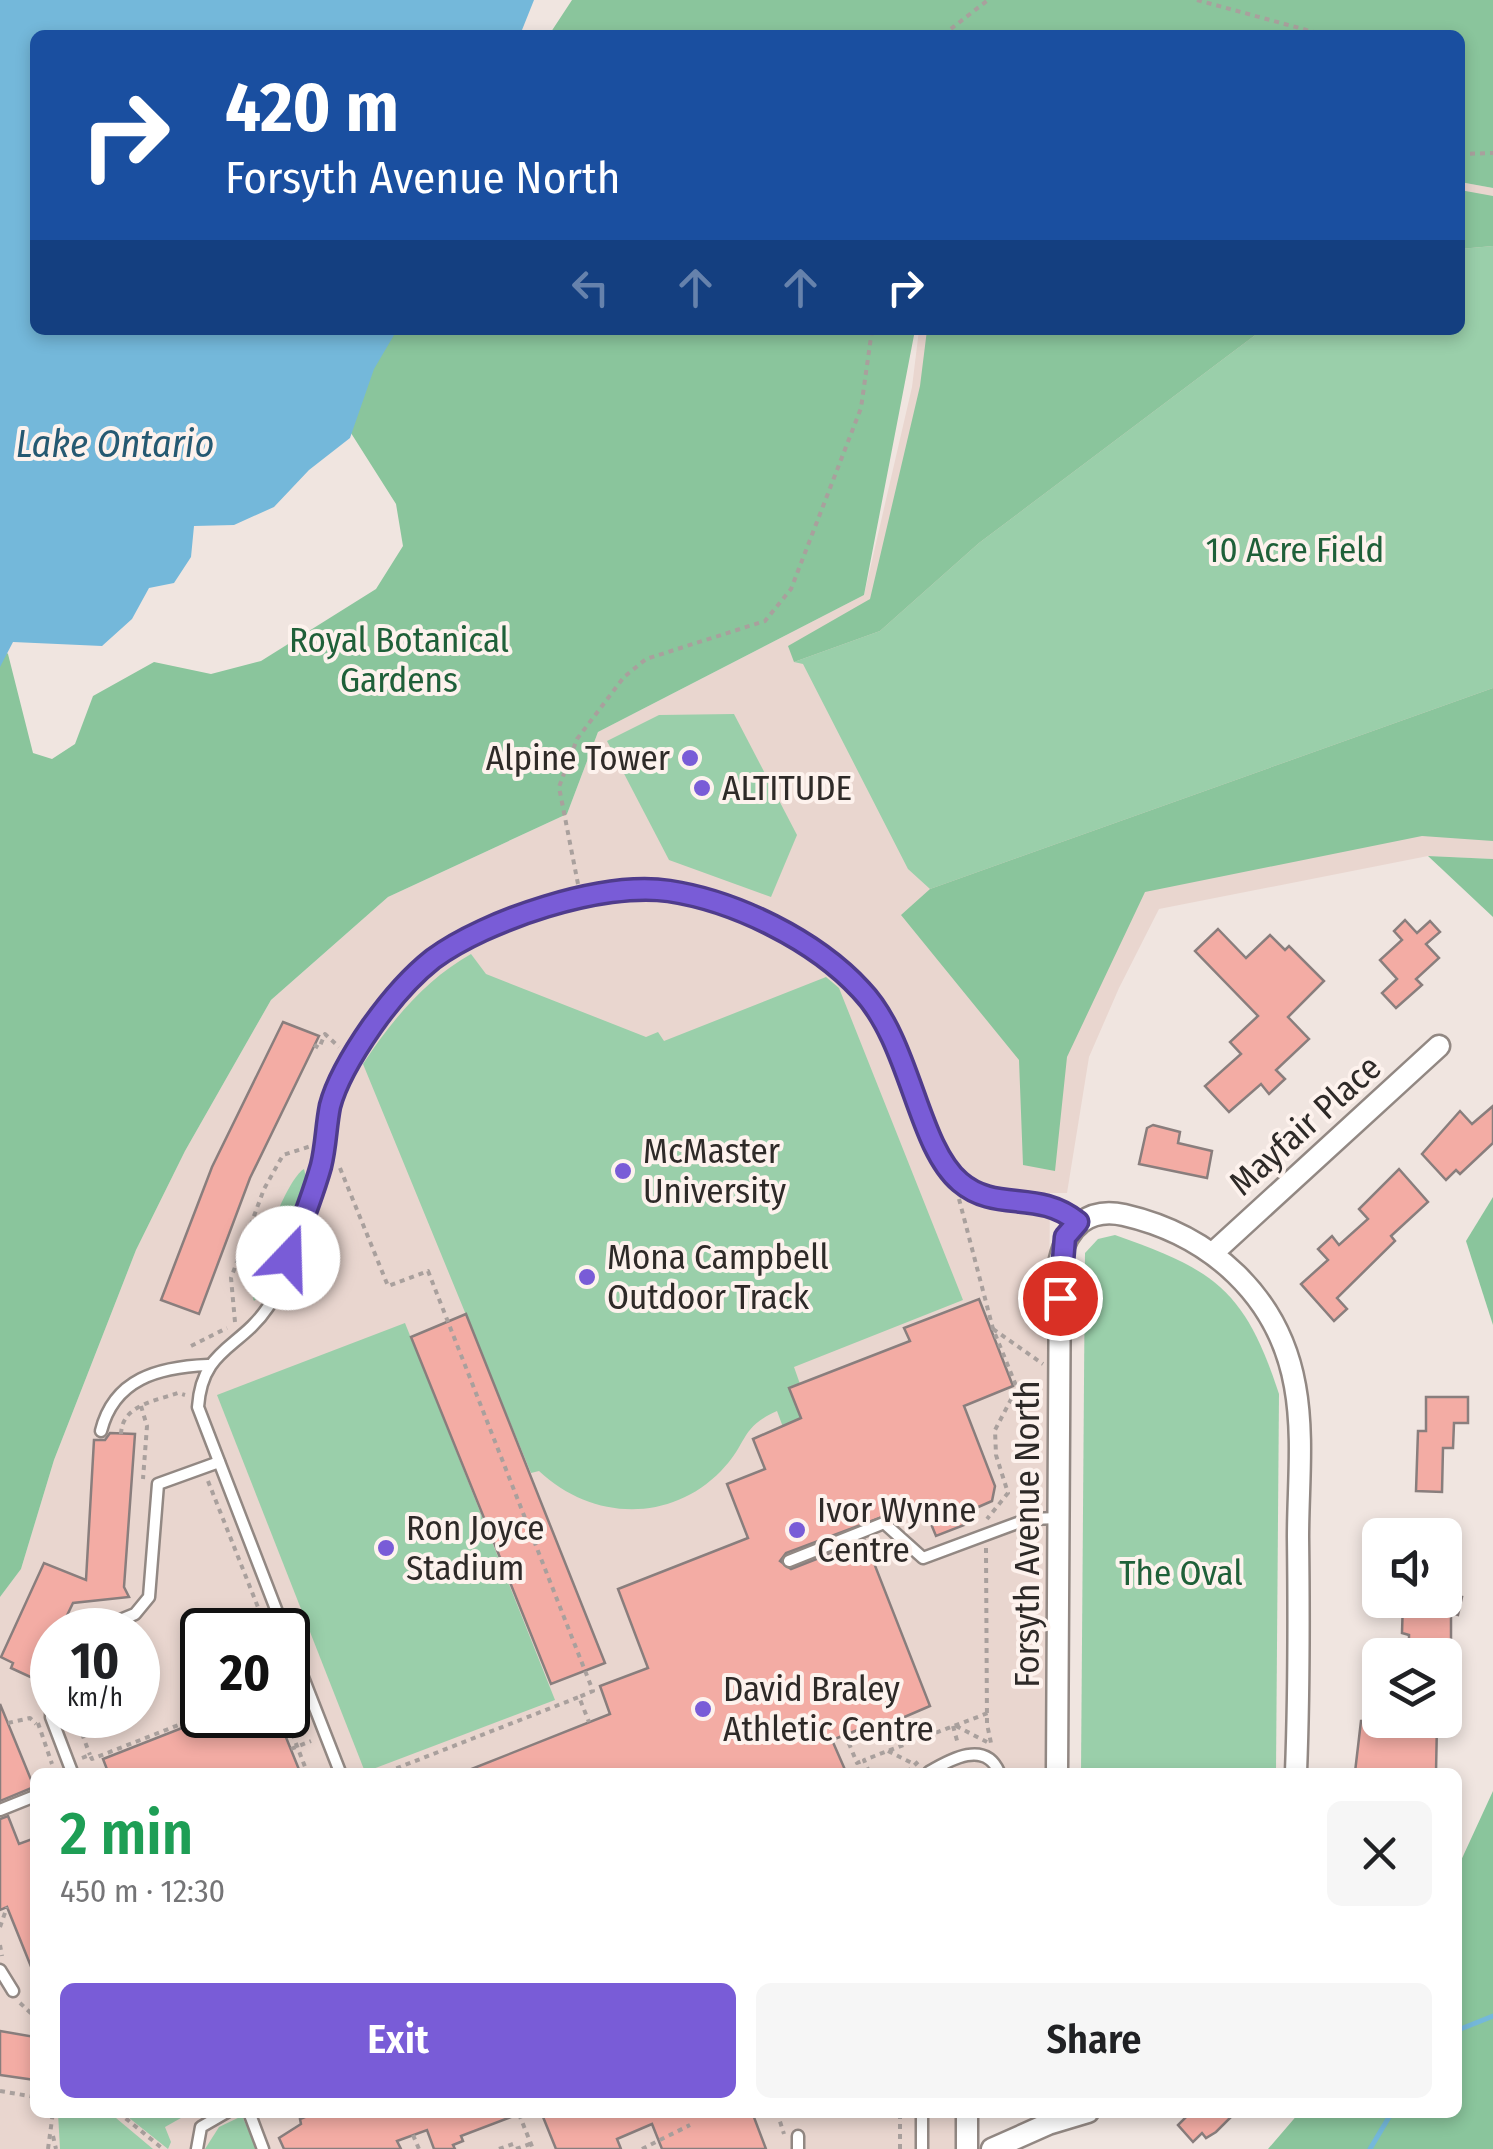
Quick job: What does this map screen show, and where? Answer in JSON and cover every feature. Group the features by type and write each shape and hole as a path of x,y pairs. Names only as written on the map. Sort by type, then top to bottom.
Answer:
{"street":[{"name":"Mayfair Place","path":"1214,1252 1440,1046"},
{"path":"1078,1222 1098,1214 1146,1220 1214,1252 1244,1279 1267,1311 1286,1350 1295,1386 1296,1768"},
{"name":"Forsyth Avenue North","path":"1051,1768 1060,1518 1060,1259 1065,1237 1078,1222"},
{"path":"966,2149 967,2118"},
{"path":"992,2149 1068,2118"}],"lane":[{"path":"275,1608 198,1407 208,1366 268,1308 312,1196 331,1103 352,1059 395,996 424,966 456,946 518,917 582,898 664,890 698,898 765,924 842,972 872,1002 892,1034 940,1157 956,1179 988,1196 1049,1203 1078,1222"},
{"path":"101,1431 108,1404 137,1380 174,1366 208,1366"},
{"path":"140,1608 148,1597 158,1484 219,1462"},
{"path":"789,1561 884,1523 924,1558 1028,1519 1060,1518"},
{"path":"310,1695 338,1768"},
{"path":"59,1738 70,1768"},
{"path":"938,1768 963,1756 988,1757 995,1768"},
{"path":"0,1810 30,1798"},
{"path":"0,1970 13,1992"},
{"path":"197,2149 201,2127 217,2118"},
{"path":"252,2118 263,2149"},
{"path":"922,2118 922,2149"},
{"path":"798,2136 798,2149"}],"path":[{"path":"949,30 988,0"},
{"path":"1198,0 1308,30"},
{"path":"1465,154 1493,153"},
{"path":"582,898 560,787 577,739 612,692 646,659 765,621 791,589 861,408 871,335"},
{"path":"314,1045 319,1048 325,1034 338,1042 339,1052"},
{"path":"191,1346 234,1323 230,1278 264,1189 283,1155 308,1148 314,1138"},
{"path":"340,1168 388,1286 428,1272 593,1691 397,1768"},
{"path":"956,1179 993,1329 1017,1388 996,1430 996,1455 1008,1493 996,1513 988,1517 988,1713 992,1744 988,1757"},
{"path":"993,1329 1060,1376"},
{"path":"121,1434 125,1416 142,1406 178,1393 185,1394 186,1407"},
{"path":"203,1467 258,1608"},
{"path":"579,1697 590,1722"},
{"path":"845,1734 857,1763 988,1713"},
{"path":"8,1723 30,1718"},
{"path":"84,1738 92,1759 180,1724"},
{"path":"955,1725 992,1744"},
{"path":"291,1738 305,1768"},
{"path":"294,1748 316,1740"},
{"path":"888,1751 914,1764"},
{"path":"82,1758 90,1755"},
{"path":"864,1760 867,1768"},
{"path":"0,1927 7,1907"},
{"path":"0,1945 0,1961"},
{"path":"13,1992 30,2011"},
{"path":"0,2091 30,2096"},
{"path":"52,2118 56,2149"},
{"path":"125,2118 162,2149"},
{"path":"499,2149 532,2146 522,2118"},
{"path":"778,2118 785,2146"},
{"path":"900,2118 900,2149"},
{"path":"642,2149 690,2124"},
{"path":"413,2135 419,2149"},
{"path":"48,2149 53,2136"}],"shaded area":[{"name":"McMaster University","path":"1465,183 1493,188 1493,859 1428,856 1159,909 1119,988 1089,1057 1067,1193 1050,1193 1045,1768 30,1768 30,2118 960,2118 959,2149 0,2149 0,1597 21,1569 54,1460 136,1250 185,1151 271,1000 388,897 567,814 598,732 864,595 912,387 918,335 1465,335"}],"green space":[{"path":"572,0 1493,0 1493,188 1465,183 1465,30 552,30"},
{"path":"1465,191 1493,196 1493,246 1465,249"},
{"name":"10 Acre Field","path":"1493,246 1493,688 930,889 908,869 803,664 794,662 880,631 979,543 1255,335 1465,335 1465,249"},
{"name":"Royal Botanical Gardens","path":"385,335 914,335 864,595 598,732 567,814 388,897 271,1000 185,1151 136,1250 54,1460 21,1569 0,1597 0,646 8,654 33,753 52,759 75,744 93,696 154,662 211,674 261,661 376,589 403,546 396,504 337,411"},
{"path":"926,335 1255,335 979,543 880,631 794,662 788,646 870,599 920,386"},
{"path":"1493,688 1493,841 1422,836 1145,892 1067,1057 1055,1171 1023,1165 1019,1060 901,915 930,889"},
{"name":"ALTITUDE","path":"734,714 797,835 771,897 669,860 607,741 659,715"},
{"path":"1428,856 1493,859 1493,917"},
{"path":"471,954 486,974 646,1037 658,1032 664,1041 826,977 839,988 963,1300 794,1367 800,1384 790,1388 806,1431 787,1438 777,1411 765,1417 750,1430 721,1471 678,1500 654,1507 606,1507 582,1499 539,1471 531,1473 363,1064 411,1002"},
{"path":"304,1169 306,1177 261,1294 254,1301 255,1275 269,1232 287,1191"},
{"path":"1493,1197 1493,1325 1466,1241"},
{"name":"The Oval","path":"1115,1235 1149,1248 1202,1273 1222,1289 1253,1330 1279,1394 1276,1768 1081,1768 1085,1253 1098,1239"},
{"name":"Ron Joyce Stadium","path":"405,1323 555,1700 376,1768 363,1768 310,1632 310,1608 301,1608 217,1395"},
{"path":"1493,1791 1493,2149 1268,2149 1295,2118 1462,2118 1462,1858"},
{"path":"58,2118 116,2118 153,2149 60,2149"},
{"path":"129,2118 181,2118 165,2127 171,2142 168,2149"},
{"path":"243,2118 257,2149 205,2149 219,2127"}],"water":[{"name":"Lake Ontario","path":"0,0 534,0 522,30 30,30 30,335 394,335 374,369 350,438 309,470 274,507 234,525 194,526 191,557 174,583 149,588 132,619 102,646 13,642 0,667"}],"building":[{"path":"1405,920 1417,933 1430,921 1440,932 1426,944 1439,958 1416,979 1422,985 1396,1008 1382,993 1397,979 1380,960 1402,940 1394,931"},
{"path":"1218,929 1246,958 1270,935 1285,950 1289,946 1324,981 1288,1017 1309,1039 1276,1070 1285,1079 1269,1094 1261,1084 1229,1112 1205,1086 1241,1054 1230,1042 1258,1016 1195,951"},
{"path":"283,1022 319,1036 250,1178 199,1314 161,1300 212,1167"},
{"path":"1493,1106 1493,1143 1460,1174 1456,1170 1446,1180 1422,1154 1460,1111 1472,1124"},
{"path":"1153,1125 1180,1132 1178,1143 1212,1151 1207,1178 1139,1164 1147,1128"},
{"path":"1399,1169 1428,1202 1391,1236 1395,1241 1337,1298 1347,1309 1334,1321 1301,1284 1328,1260 1318,1249 1332,1236 1339,1245 1368,1219 1359,1209"},
{"name":"Ivor Wynne Centre","path":"979,1299 1013,1386 964,1406 995,1486 992,1501 960,1515 964,1525 936,1536 922,1502 786,1553 780,1561 791,1569 865,1540 930,1706 865,1734 863,1728 832,1740 844,1768 474,1768 610,1714 600,1686 648,1668 618,1589 748,1538 727,1484 765,1469 753,1439 801,1418 789,1388 910,1341 904,1328"},
{"path":"466,1314 605,1663 551,1684 411,1337"},
{"path":"1426,1397 1468,1397 1468,1423 1454,1423 1453,1448 1443,1448 1442,1492 1416,1491 1418,1431 1426,1431"},
{"path":"110,1433 135,1434 124,1587 129,1597 73,1603 71,1608 30,1608 30,1677 11,1668 13,1663 1,1657 44,1563 86,1580 94,1440 105,1440"},
{"path":"1402,1618 1451,1618 1451,1638 1409,1638 1402,1633"},
{"path":"0,1704 30,1777 30,1789 0,1801"},
{"path":"1361,1721 1362,1738 1437,1738 1436,1768 1355,1768"},
{"path":"180,1729 180,1738 286,1738 298,1768 106,1768 103,1759"},
{"path":"8,1816 19,1844 30,1840 30,1964 7,1907 0,1910 0,1819"},
{"path":"0,2031 30,2036 30,2079 0,2075"},
{"path":"508,2118 461,2136 463,2141 453,2145 455,2149 434,2149 427,2130 397,2141 401,2149 284,2149 279,2138 301,2124 300,2119"},
{"path":"543,2118 754,2118 766,2149 662,2149 652,2124 617,2139 621,2149 556,2149"},
{"path":"1185,2118 1230,2118 1216,2132 1206,2138 1202,2133 1193,2142 1178,2125"}],"waterway":[{"path":"1462,2028 1493,2016"},
{"path":"1370,2149 1388,2118"}],"place":[{"name":"Alpine Tower","path":"690,758"},
{"name":"ALTITUDE","path":"702,788"},
{"name":"McMaster University","path":"623,1171"},
{"name":"Mona Campbell Outdoor Track","path":"587,1277"},
{"name":"Ivor Wynne Centre","path":"797,1530"},
{"name":"Ron Joyce Stadium","path":"386,1548"},
{"name":"David Braley Athletic Centre","path":"703,1709"}],"route":[{"path":"288,1258 321,1164 331,1103 372,1027 414,975 436,957 518,917 600,895 664,890 698,898 765,924 816,954 860,988 892,1034 940,1157 956,1179 975,1192 1001,1200 1049,1203 1078,1222 1065,1237 1060,1259 1060,1298"}]}
